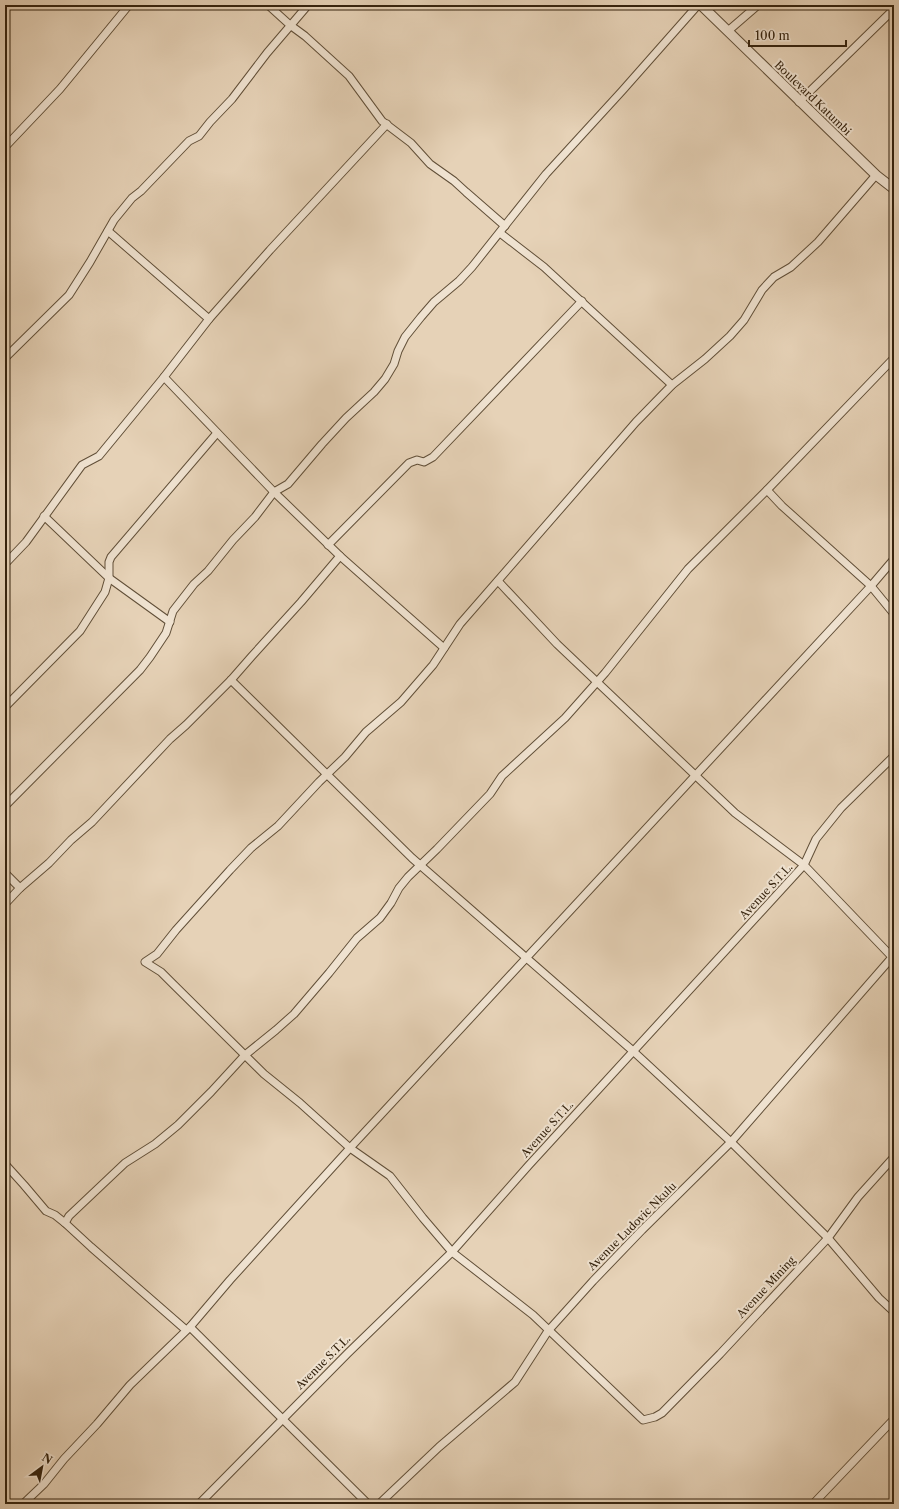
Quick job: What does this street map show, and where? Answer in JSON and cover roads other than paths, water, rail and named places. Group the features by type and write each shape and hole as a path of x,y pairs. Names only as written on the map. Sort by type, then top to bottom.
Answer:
{"street":[{"path":"5,147 60,89 129,5"},
{"path":"268,5 349,76 387,124 411,143 430,164 454,181 506,226"},
{"path":"5,358 69,295 114,220 132,198 141,192 189,141 200,136 210,122 232,99 252,71 308,5"},
{"path":"5,806 140,670 166,633 173,611 182,599 233,540 255,518 274,492 288,484 326,439 374,392 385,379 394,364 398,351 405,337 417,322 434,302 463,276 506,226 546,174 699,5"},
{"name":"Boulevard Katumbi","path":"699,5 728,31 799,102 876,175 893,185"},
{"path":"728,31 758,5"},
{"path":"799,102 894,9"},
{"path":"5,564 26,542 82,465 99,456 164,377 209,319 270,250 387,124"},
{"path":"548,1331 532,1316 452,1252 390,1176 350,1148 300,1103 264,1074 166,977 145,962 160,949 251,848 278,826 366,732 400,702 433,665 460,624 636,422 672,385 705,359 730,336 744,320 762,290 774,277 791,267 818,242 876,175"},
{"path":"108,230 209,319"},
{"path":"500,233 544,267 672,385"},
{"path":"328,545 409,463 417,460 424,462 433,457 582,301"},
{"path":"65,1223 69,1216 125,1163 155,1144 178,1125 245,1055 294,1014 357,938 380,918 392,903 399,888 408,876 421,865 490,794 502,776 565,718 597,682 640,631 688,569 767,490 894,358"},
{"path":"164,377 274,492 328,545 444,648"},
{"path":"5,707 80,631 105,592 109,578 109,562 111,557 217,433"},
{"path":"767,490 782,506 871,586 894,614"},
{"path":"44,516 109,578 170,622"},
{"path":"5,904 20,888 92,822 139,771 231,680 340,556"},
{"path":"23,1504 44,1484 64,1459 97,1424 130,1385 188,1329 230,1280 350,1148 871,586 894,559"},
{"path":"498,581 557,644 695,776 735,813 804,865 893,957"},
{"path":"231,680 421,865 633,1051 731,1142 828,1238 879,1298 894,1312"},
{"name":"Avenue S.T.L.","path":"199,1504 348,1352 452,1252 529,1165 804,865 816,839 841,808 894,756"},
{"path":"5,873 20,888"},
{"name":"Avenue Ludovic Nkulu","path":"378,1504 439,1447 515,1382 548,1331 637,1236 731,1142 893,957"},
{"name":"Avenue Mining","path":"548,1331 643,1420 655,1418 662,1413 720,1354 828,1238 858,1197 894,1157"},
{"path":"5,1164 46,1211 65,1223 91,1247 188,1329 282,1419 298,1432 368,1504"},
{"path":"813,1504 894,1419"}]}
